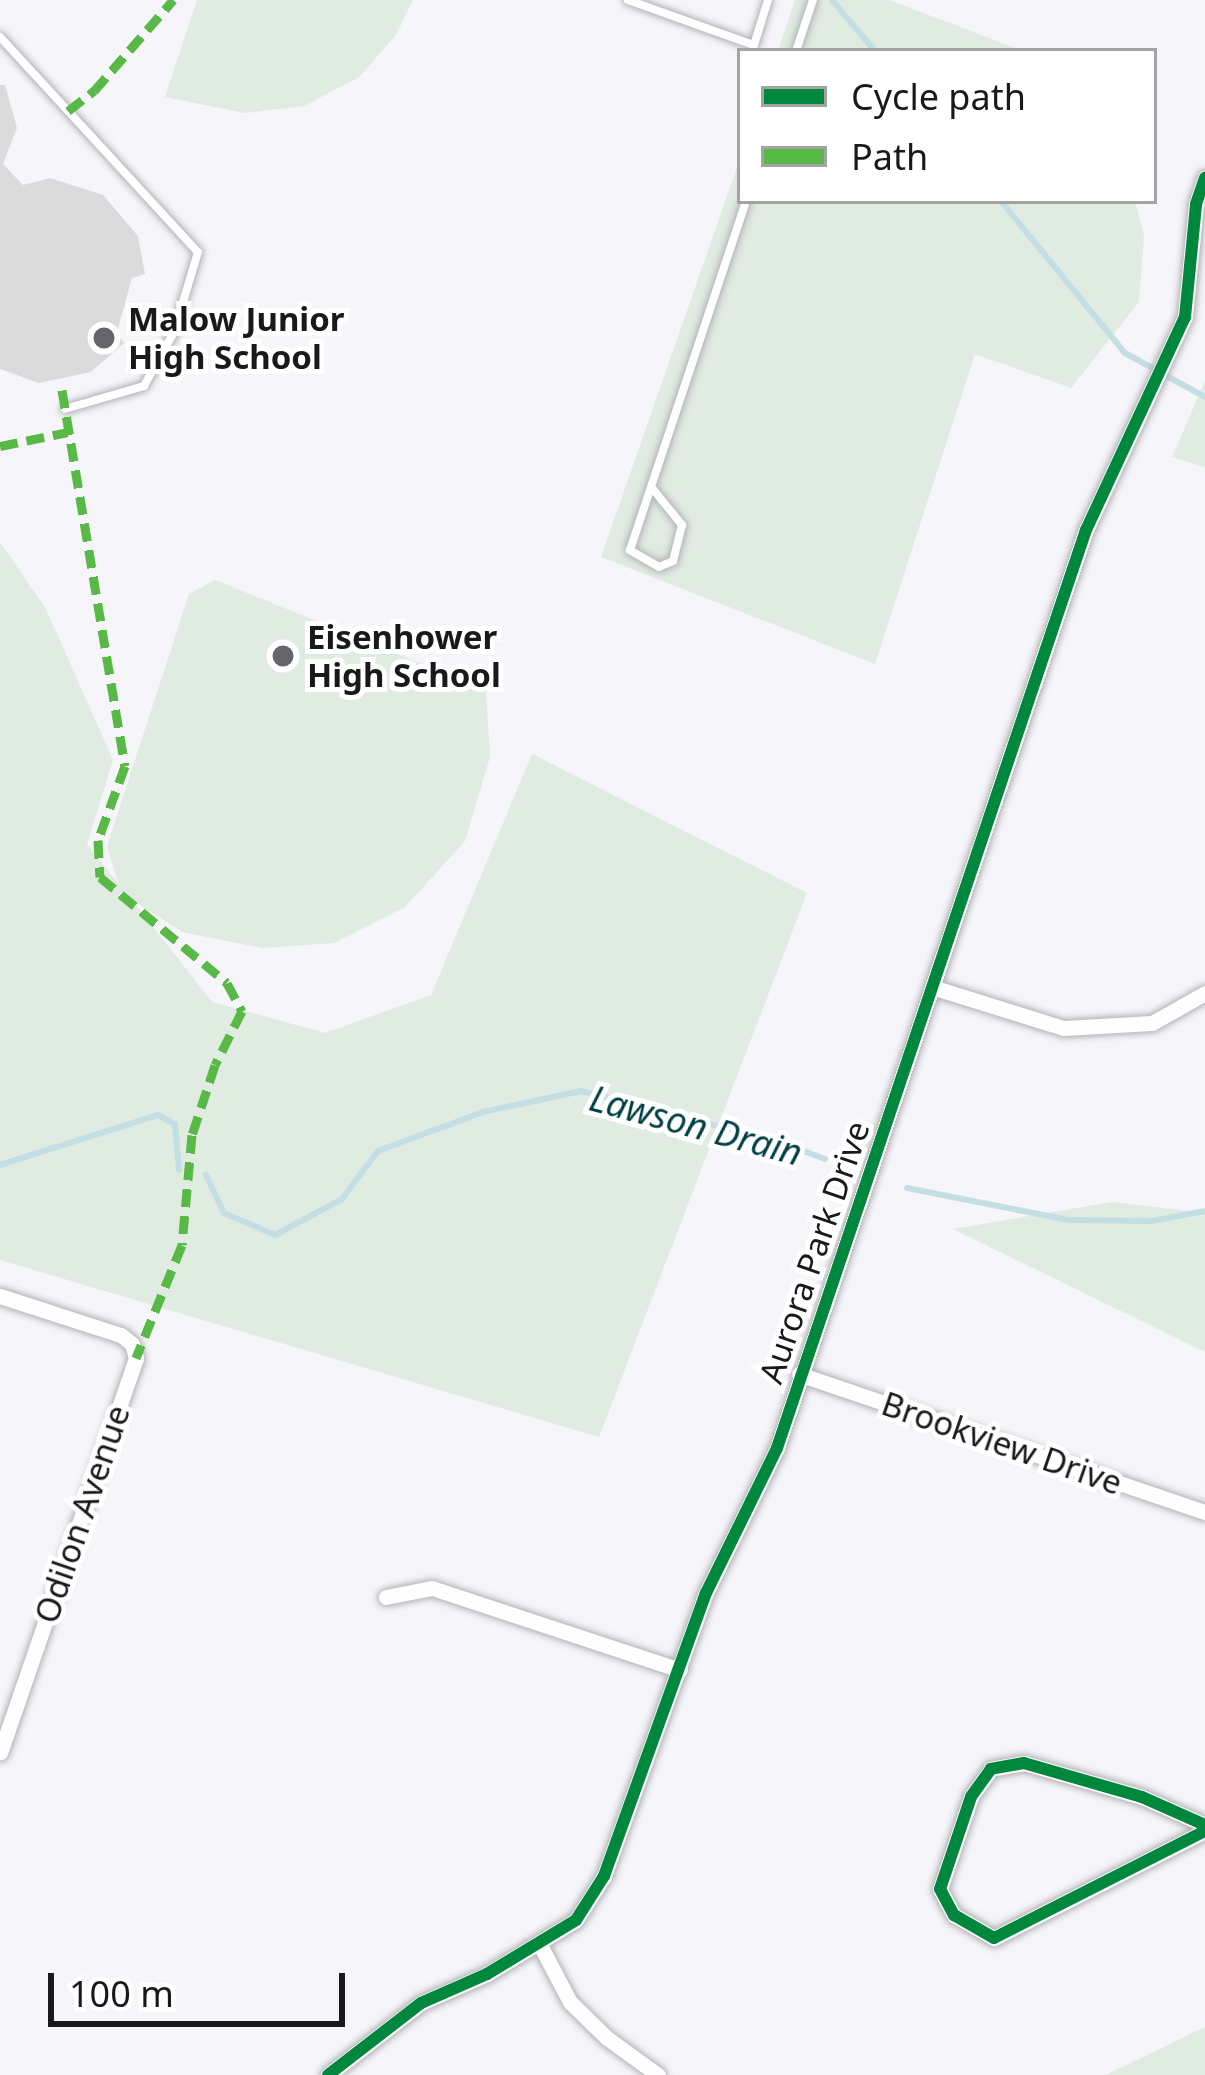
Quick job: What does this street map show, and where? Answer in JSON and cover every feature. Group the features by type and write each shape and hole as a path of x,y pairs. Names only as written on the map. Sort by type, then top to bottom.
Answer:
{"street":[{"name":"Aurora Park Drive","path":"328,2075 421,2003 487,1974 576,1920 604,1876 706,1593 765,1481 1086,530 1185,317 1196,204 1205,178"},
{"path":"932,987 1064,1028 1152,1023 1205,993"},
{"name":"Odilon Avenue","path":"0,1296 122,1335 132,1344 136,1358 0,1752"},
{"name":"Brookview Drive","path":"800,1374 1205,1512"},
{"path":"386,1597 432,1588 680,1670"},
{"path":"1024,1763 1142,1796 1205,1828 994,1938 954,1916 940,1889 971,1796 991,1769 1024,1763"},
{"path":"539,1942 570,2002 607,2038 658,2075"}],"lane":[{"path":"628,0 754,44 768,0"},
{"path":"797,48 813,0"},
{"path":"0,37 198,252 175,332 144,386 64,409"},
{"path":"652,488 682,525 673,561 658,567 630,550 745,204"}],"shaded area":[{"path":"197,0 413,0 396,35 359,77 304,106 245,113 165,97"},
{"path":"795,0 889,0 1015,48 779,48"},
{"path":"737,168 737,204 1136,204 1144,235 1139,302 1071,388 975,354 875,664 601,557"},
{"path":"1205,381 1205,467 1172,457"},
{"path":"0,542 46,609 113,760 87,844 118,883 107,846 189,594 215,580 486,690 490,757 465,841 405,907 334,943 262,948 182,932 132,900 212,1002 325,1033 431,995 532,754 807,893 599,1437 0,1260"},
{"path":"1112,1202 1205,1213 1205,1352 953,1229"},
{"path":"1205,2027 1205,2075 1106,2075"}],"building":[{"name":"Malow Junior High School","path":"0,85 5,85 17,128 3,164 23,185 50,178 103,195 138,236 145,274 132,278 117,332 124,343 91,372 39,383 0,369"}],"waterway":[{"path":"832,0 872,48"},
{"path":"1003,204 1125,353 1205,397"},
{"name":"Lawson Drain","path":"206,1175 224,1213 275,1235 342,1199 378,1151 483,1112 581,1091 780,1142 825,1159"},
{"name":"Lawson Drain","path":"0,1165 158,1115 175,1124 179,1170"},
{"name":"Lawson Drain","path":"907,1188 1069,1220 1152,1221 1205,1211"}],"marked path":[{"path":"68,111 94,91 173,0"},
{"path":"62,390 125,766 98,840 100,877 227,983 242,1011 215,1065 192,1135 182,1245 136,1358"},
{"path":"0,446 68,432"}],"cycle path":[{"path":"328,2075 421,2003 487,1974 576,1920 604,1876 706,1593 777,1448 1086,530 1185,317 1196,204 1205,178"},
{"path":"1205,1825 1142,1797 1024,1763 991,1769 971,1797 940,1889 954,1915 994,1938 1205,1831"}],"place":[{"name":"Malow Junior High School","path":"104,338"},
{"name":"Eisenhower High School","path":"283,656"}]}
